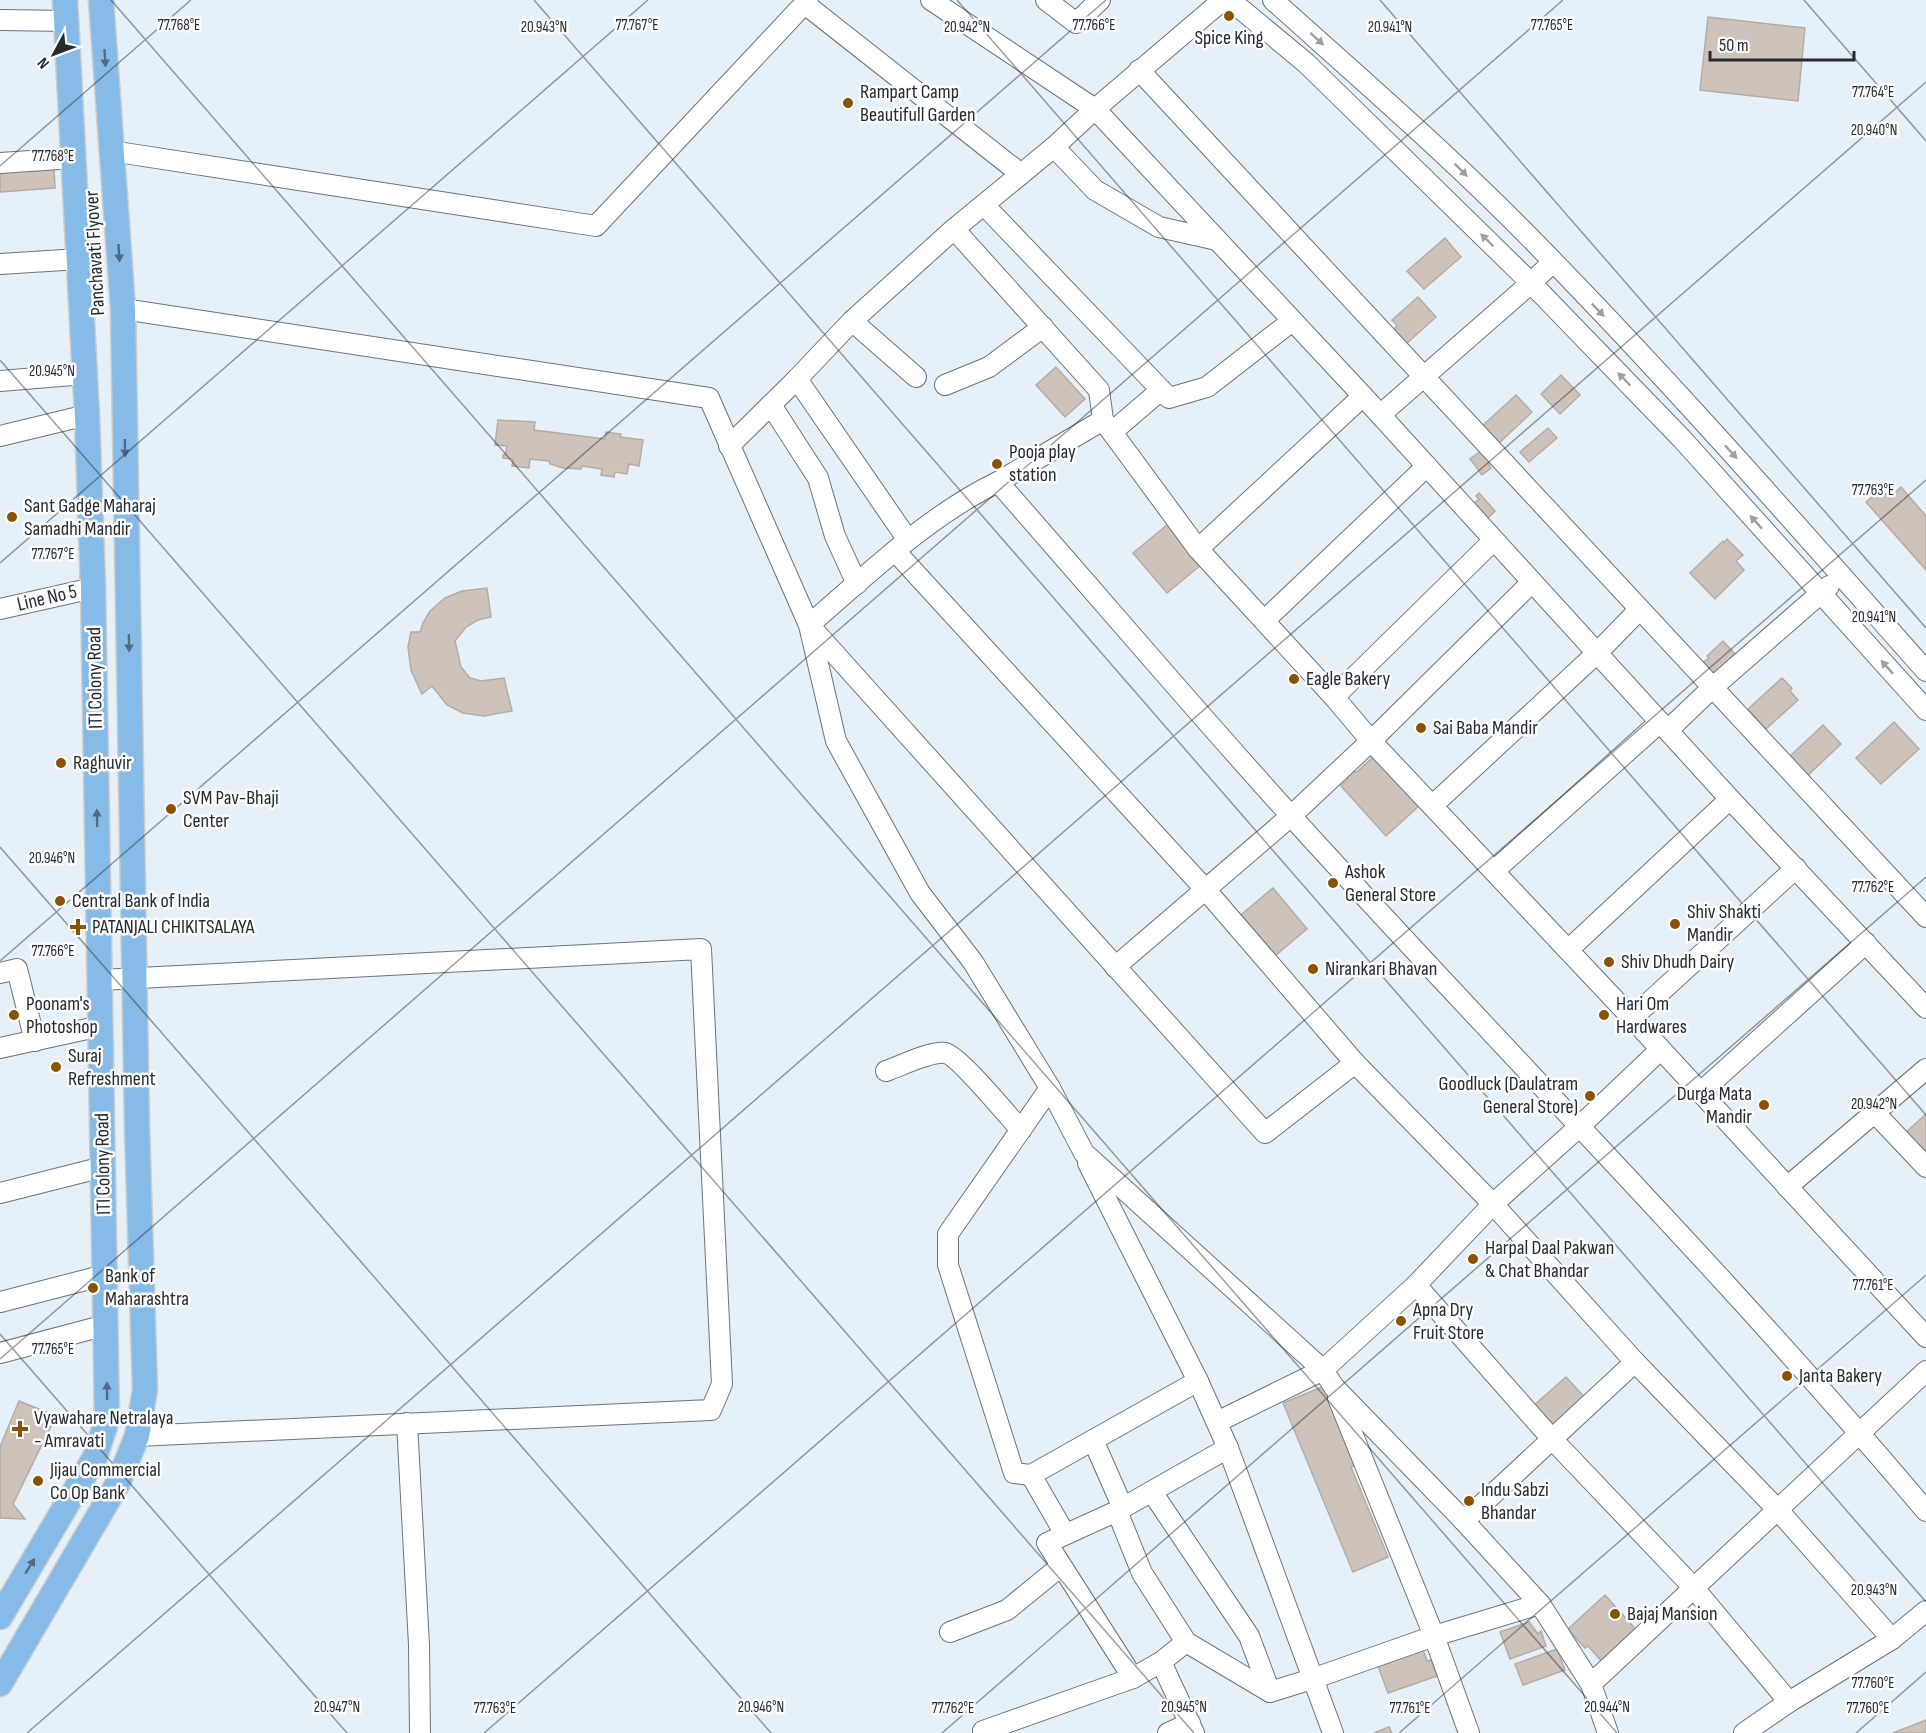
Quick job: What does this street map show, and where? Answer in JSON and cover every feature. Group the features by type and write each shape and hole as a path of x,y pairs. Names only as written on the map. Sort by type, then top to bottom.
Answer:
{"main road":[{"name":"Panchavati Flyover","path":"81,0 100,343 100,375 86,394"},
{"path":"0,1684 118,1484 137,1436 145,1390 134,979 123,309 101,0"},
{"name":"ITI Colony Road","path":"0,1617 94,1457 107,1420 93,588 86,394 66,10"}],"street":[{"path":"931,0 1095,109 1363,396 1730,799 1926,1008"},
{"path":"1046,0 1076,23 1100,0"},
{"path":"729,446 852,321 954,229 1054,147 1139,70 1223,0"},
{"path":"1230,0 1306,63 1531,283 1682,439 1926,710"},
{"path":"1273,0 1452,161 1553,262 1704,420 1926,671"},
{"path":"111,151 596,226 806,2 1021,174"},
{"path":"0,20 66,10"},
{"path":"1139,70 1926,917"},
{"path":"1054,147 1095,190 1159,226 1217,240"},
{"path":"0,163 74,158"},
{"path":"984,205 1169,398 1207,387 1292,321"},
{"path":"954,229 1099,390 1108,426 1198,549 1265,620 1371,741 1632,1018 1926,1337"},
{"path":"0,264 79,259"},
{"path":"1380,415 1553,262"},
{"path":"123,309 710,398 808,625 836,741 920,893 973,962 1050,1088 1198,1381 1228,1448 1333,1733"},
{"path":"852,321 916,377"},
{"path":"945,385 989,367 1043,327"},
{"path":"797,379 901,546 1205,889 1355,1063 1493,1204 1635,1362 1777,1509 1892,1640"},
{"path":"0,381 86,394"},
{"path":"808,625 901,546 979,491 1108,426 1161,390"},
{"path":"0,436 86,394"},
{"path":"1198,549 1363,396"},
{"path":"771,405 818,478 835,536 857,584"},
{"path":"1265,620 1427,466"},
{"path":"998,482 1291,816 1580,1126 1859,1432 1926,1511"},
{"path":"1334,697 1494,541"},
{"path":"1494,871 1712,688 1841,575"},
{"path":"1115,967 1291,816 1371,741 1532,582"},
{"name":"Line No 5","path":"0,609 93,588"},
{"path":"1433,805 1597,653 1639,610"},
{"path":"808,625 1265,1133 1355,1063"},
{"path":"1568,950 1730,799"},
{"path":"1632,1018 1796,868"},
{"path":"1700,1093 1866,943"},
{"path":"100,980 701,949 722,1384 711,1410 137,1436"},
{"path":"0,973 17,969 35,1041"},
{"path":"0,1048 101,1026"},
{"path":"1217,1422 1323,1370 1416,1285 1493,1204 1660,1050"},
{"path":"886,1071 935,1053 946,1053 959,1063 1021,1130"},
{"path":"1787,1187 1925,1072"},
{"path":"1050,1088 948,1234 948,1265 1014,1473 1031,1475 1198,1381"},
{"path":"1875,1113 1926,1167"},
{"path":"1084,1154 1323,1370 1334,1388 1434,1636 1469,1733"},
{"path":"0,1192 103,1167"},
{"path":"0,1302 105,1275"},
{"path":"1416,1285 1552,1439 1693,1587 1789,1702"},
{"path":"0,1353 106,1325"},
{"path":"1464,1521 1635,1362"},
{"path":"1591,1684 1926,1371"},
{"path":"1334,1388 1464,1521 1540,1604 1591,1684 1608,1733"},
{"path":"407,1424 420,1733"},
{"path":"1093,1440 1142,1573 1186,1642 1270,1692 1434,1636 1540,1604"},
{"path":"1133,1678 1047,1543 1120,1509 1228,1448"},
{"path":"1031,1475 1065,1534"},
{"path":"1152,1492 1249,1636 1270,1692"},
{"path":"950,1632 1007,1610 1061,1566"},
{"path":"1744,1733 1789,1702 1892,1640 1926,1611"},
{"path":"983,1731 1133,1678 1161,1662 1186,1642"},
{"path":"1161,1662 1192,1728 1168,1733"}],"building":[{"path":"1708,17 1805,28 1798,101 1700,90"},
{"path":"54,166 55,188 0,192 0,169"},
{"path":"1445,238 1461,257 1424,289 1407,271"},
{"path":"1418,297 1436,317 1405,345 1393,331 1397,325 1392,320"},
{"path":"1056,367 1085,399 1065,417 1036,385"},
{"path":"1561,375 1580,395 1560,414 1541,394"},
{"path":"1516,395 1532,412 1497,445 1481,427"},
{"path":"498,420 535,422 534,430 605,439 606,432 621,434 620,437 643,440 639,466 629,464 627,474 615,472 614,477 601,475 602,469 582,466 581,469 563,468 550,464 549,461 530,459 529,468 512,466 513,459 503,458 507,446 495,445"},
{"path":"1548,428 1557,438 1529,462 1520,452"},
{"path":"1481,451 1491,468 1482,475 1470,459"},
{"path":"1901,487 1926,516 1926,570 1866,502 1881,489 1889,498"},
{"path":"1479,493 1495,511 1483,523 1469,508 1479,499 1476,496"},
{"path":"1167,525 1201,565 1167,593 1133,553"},
{"path":"1727,539 1743,555 1736,561 1744,570 1715,599 1690,573"},
{"path":"487,588 491,617 478,620 466,627 455,641 461,667 470,678 481,681 504,678 512,711 484,716 463,713 447,705 432,686 422,694 411,670 408,647 411,632 420,632 430,611 445,598 462,591"},
{"path":"1723,641 1736,655 1714,676 1702,663"},
{"path":"1782,678 1792,688 1790,691 1798,700 1766,729 1748,709"},
{"path":"1894,722 1919,749 1881,784 1856,758"},
{"path":"1823,725 1841,744 1806,777 1788,758"},
{"path":"1374,756 1419,806 1386,836 1341,786 1348,779 1348,774 1353,771 1357,772"},
{"path":"1273,888 1307,929 1270,960 1236,919"},
{"path":"1926,1114 1926,1149 1920,1154 1903,1135"},
{"path":"1566,1377 1587,1400 1553,1430 1532,1407"},
{"path":"1327,1385 1360,1464 1351,1467 1388,1557 1353,1572 1283,1403"},
{"path":"19,1401 56,1416 13,1504 25,1519 0,1518 0,1447"},
{"path":"1605,1595 1639,1633 1604,1664 1568,1629"},
{"path":"1529,1622 1538,1634 1541,1631 1546,1646 1510,1659 1500,1632"},
{"path":"1422,1647 1427,1661 1431,1660 1437,1676 1388,1693 1378,1666"},
{"path":"1557,1649 1565,1670 1523,1685 1515,1664"},
{"path":"1926,1720 1926,1733 1893,1733"},
{"path":"1389,1727 1392,1733 1374,1733"}],"place":[{"name":"Spice King","path":"1229,16"},
{"name":"Rampart Camp Beautifull Garden","path":"848,103"},
{"name":"Pooja play station","path":"997,464"},
{"name":"Sant Gadge Maharaj Samadhi Mandir","path":"12,517"},
{"name":"Eagle Bakery","path":"1294,679"},
{"name":"Sai Baba Mandir","path":"1421,728"},
{"name":"Raghuvir","path":"61,763"},
{"name":"SVM Pav-Bhaji Center","path":"171,809"},
{"name":"Ashok General Store","path":"1333,883"},
{"name":"Central Bank of India","path":"60,901"},
{"name":"Shiv Shakti Mandir","path":"1675,924"},
{"name":"PATANJALI CHIKITSALAYA","path":"78,927"},
{"name":"Shiv Dhudh Dairy","path":"1609,962"},
{"name":"Nirankari Bhavan","path":"1313,969"},
{"name":"Poonam's Photoshop","path":"14,1015"},
{"name":"Hari Om Hardwares","path":"1604,1015"},
{"name":"Suraj Refreshment","path":"56,1067"},
{"name":"Goodluck (Daulatram General Store)","path":"1590,1096"},
{"name":"Durga Mata Mandir","path":"1764,1105"},
{"name":"Harpal Daal Pakwan & Chat Bhandar","path":"1473,1259"},
{"name":"Bank of Maharashtra","path":"93,1288"},
{"name":"Apna Dry Fruit Store","path":"1401,1321"},
{"name":"Janta Bakery","path":"1787,1376"},
{"name":"Vyawahare Netralaya - Amravati","path":"20,1429"},
{"name":"Jijau Commercial Co Op Bank","path":"38,1481"},
{"name":"Indu Sabzi Bhandar","path":"1469,1501"},
{"name":"Bajaj Mansion","path":"1615,1614"}]}
